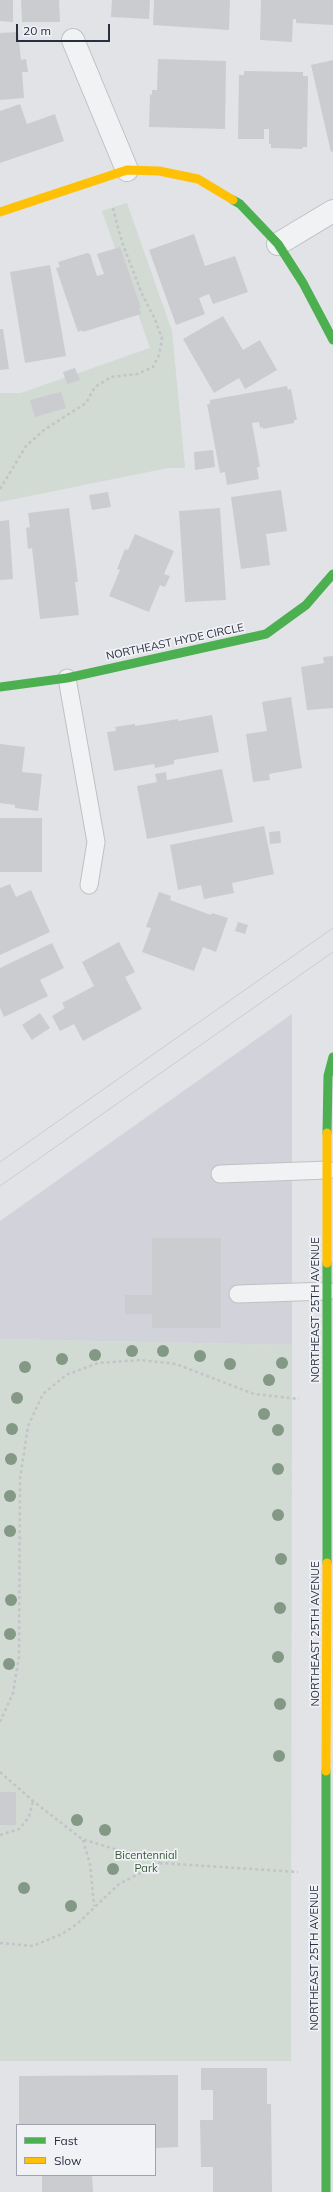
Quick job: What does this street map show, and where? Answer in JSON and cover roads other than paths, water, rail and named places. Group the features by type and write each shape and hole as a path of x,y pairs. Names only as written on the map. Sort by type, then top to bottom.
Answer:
{"street":[{"path":"73,40 127,170"},
{"path":"0,212 127,170 159,171 198,179 240,204 278,244 303,283 333,340"},
{"path":"278,244 333,210"},
{"name":"NORTHEAST HYDE CIRCLE","path":"0,687 67,678 266,634 306,605 333,574"},
{"name":"NORTHEAST 25TH AVENUE","path":"326,2192 330,1875 330,1299 328,1076 333,1056"}],"lane":[{"path":"67,678 96,842 89,885"},
{"path":"220,1174 328,1170"},
{"path":"238,1294 330,1299"}],"tram line":[{"path":"0,1162 333,928"},
{"path":"0,1186 333,952"}],"park label":[{"name":"Bicentennial Park","path":"146,1862"}]}
